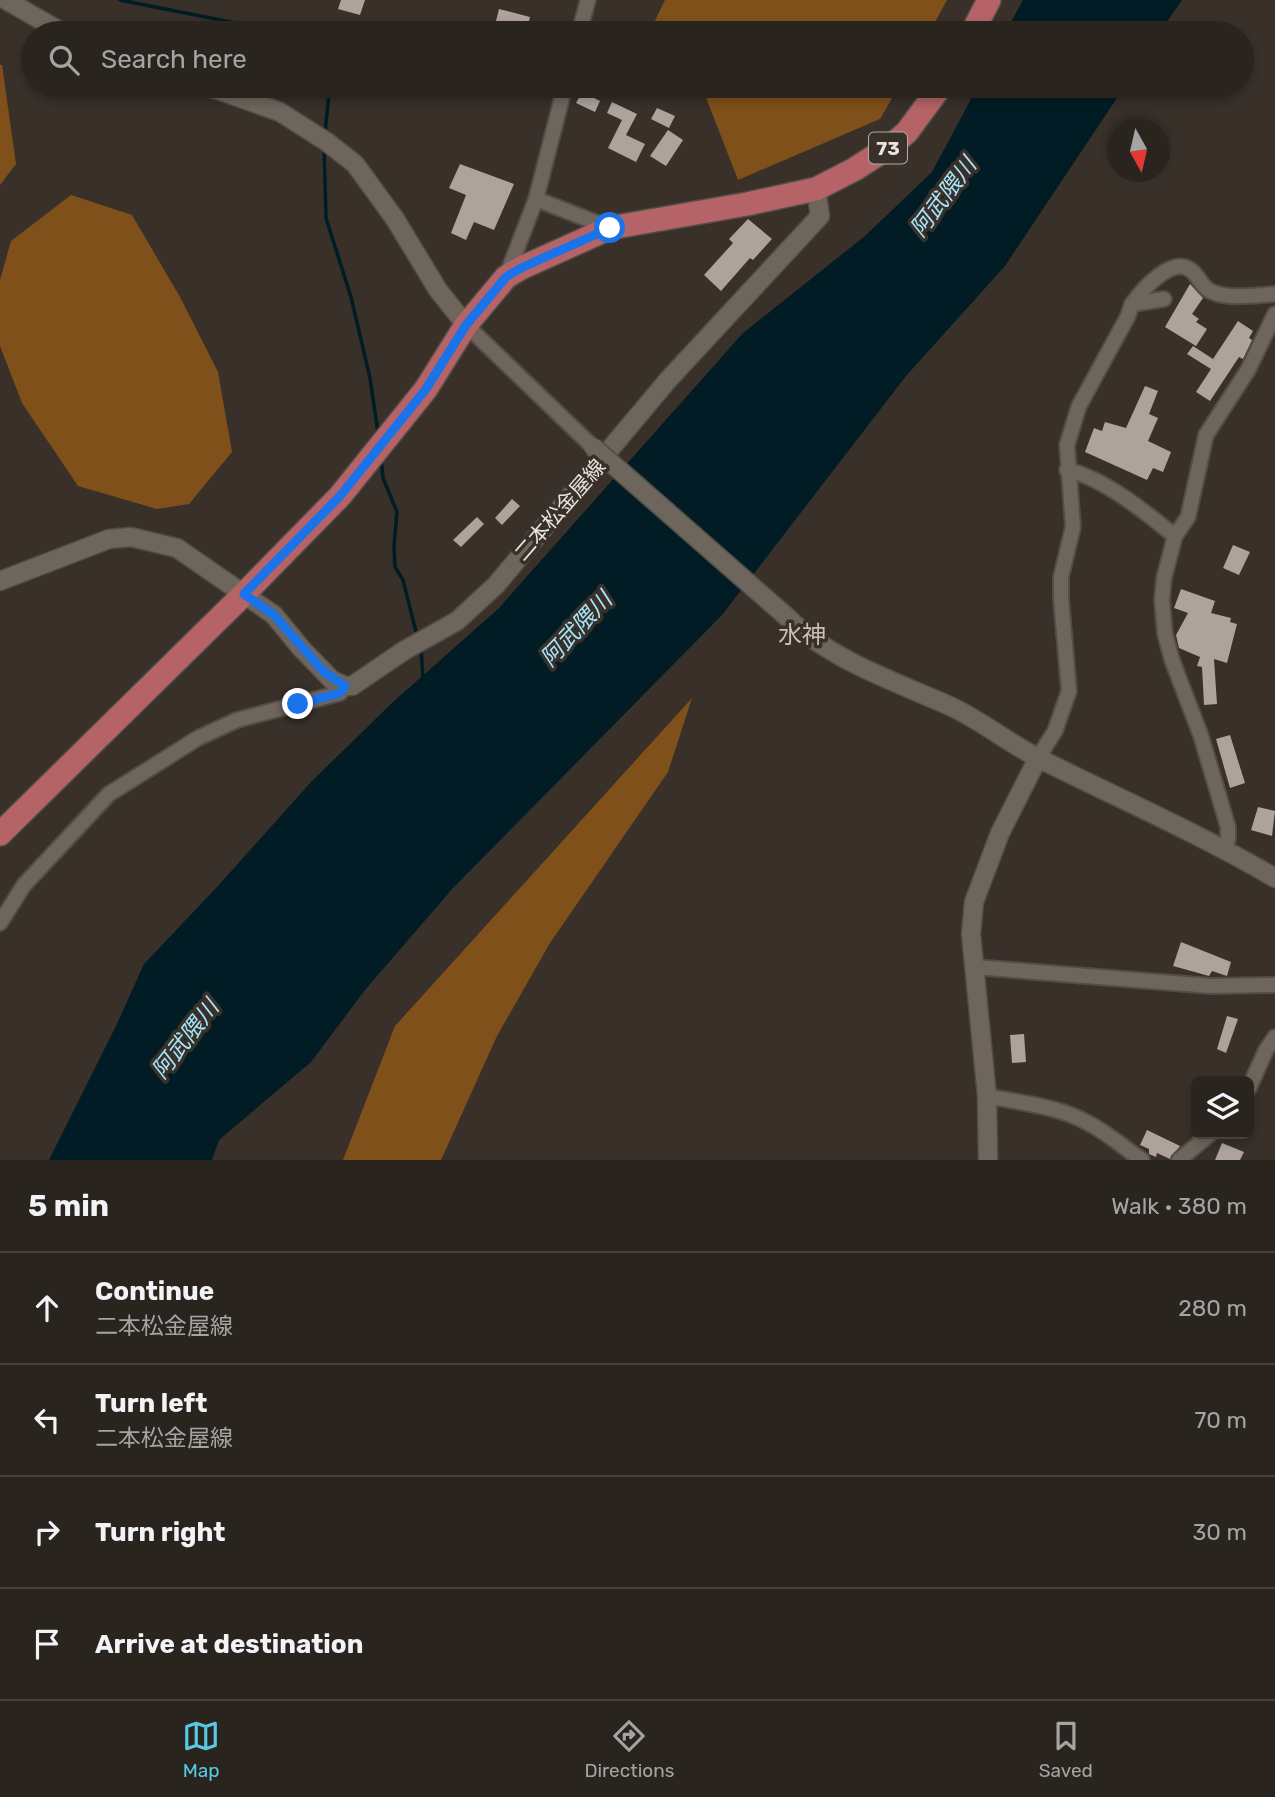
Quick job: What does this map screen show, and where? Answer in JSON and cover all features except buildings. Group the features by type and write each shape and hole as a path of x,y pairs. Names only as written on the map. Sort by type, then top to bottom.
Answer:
{"main road":[{"path":"978,21 989,0"},
{"name":"73","path":"0,834 340,496 426,389 466,325 506,277 610,228 816,189 855,169 892,145 907,132 933,98"}],"street":[{"path":"6,0 42,21"},
{"path":"582,21 588,0"},
{"path":"241,98 280,112 327,142 355,164 395,219 438,290 466,325 593,447 800,629 863,668 951,706 1038,758 1225,849 1275,878"},
{"path":"506,277 536,200 562,98"},
{"name":"二本松金屋線","path":"345,686 359,682 405,650 457,621 496,585 668,380 820,216 816,189"},
{"path":"536,200 610,228"},
{"path":"989,1160 988,1096 971,934 974,902 1000,833 1038,758 1055,732 1069,691 1061,577 1073,527 1067,445 1079,406 1132,304 1150,283 1163,273 1176,267 1191,270 1205,287 1218,293 1275,294"},
{"path":"1132,304 1164,299"},
{"path":"1225,849 1228,827 1201,736 1172,660 1165,634 1161,600 1175,536 1188,517 1206,435 1248,370 1275,314"},
{"path":"1067,470 1082,473 1107,488 1148,514 1175,536"},
{"path":"0,580 108,539 131,537 177,548 274,615 323,671 345,686 340,693 237,720 198,738 109,794 24,885 0,923"},
{"path":"974,967 1211,986 1275,985"},
{"path":"1254,1077 1275,1037"},
{"path":"988,1096 1054,1110 1086,1121 1142,1160"},
{"path":"1179,1160 1204,1139"}],"shaded area":[{"path":"665,0 947,0 936,21 655,21"},
{"path":"0,65 16,164 0,185"},
{"path":"706,98 892,98 880,119 738,180"},
{"path":"71,195 132,215 180,297 218,372 232,452 189,504 157,509 78,486 22,403 0,346 0,280 11,241"},
{"path":"692,698 668,772 550,943 497,1036 441,1160 343,1160 395,1026"}],"water":[{"path":"1023,0 1182,0 1167,21 1012,21"},
{"name":"阿武隈川","path":"972,98 1117,98 1005,266 906,376 722,615 453,888 365,990 311,1062 219,1140 212,1160 49,1160 144,964 312,781 393,702 498,609 743,333 865,236 932,172"}],"waterway":[{"path":"120,0 226,21"},
{"path":"325,132 329,98"},
{"path":"324,147 326,218 351,297 370,378 378,433"},
{"path":"381,458 383,478 397,512 395,567 403,580 417,636"},
{"path":"421,646 423,681"}],"district":[{"name":"水神","path":"802,635"}],"route":[{"path":"298,704 340,693 345,686 332,680 300,648 274,615 244,594 340,496 426,389 466,325 506,277 610,228"}]}
